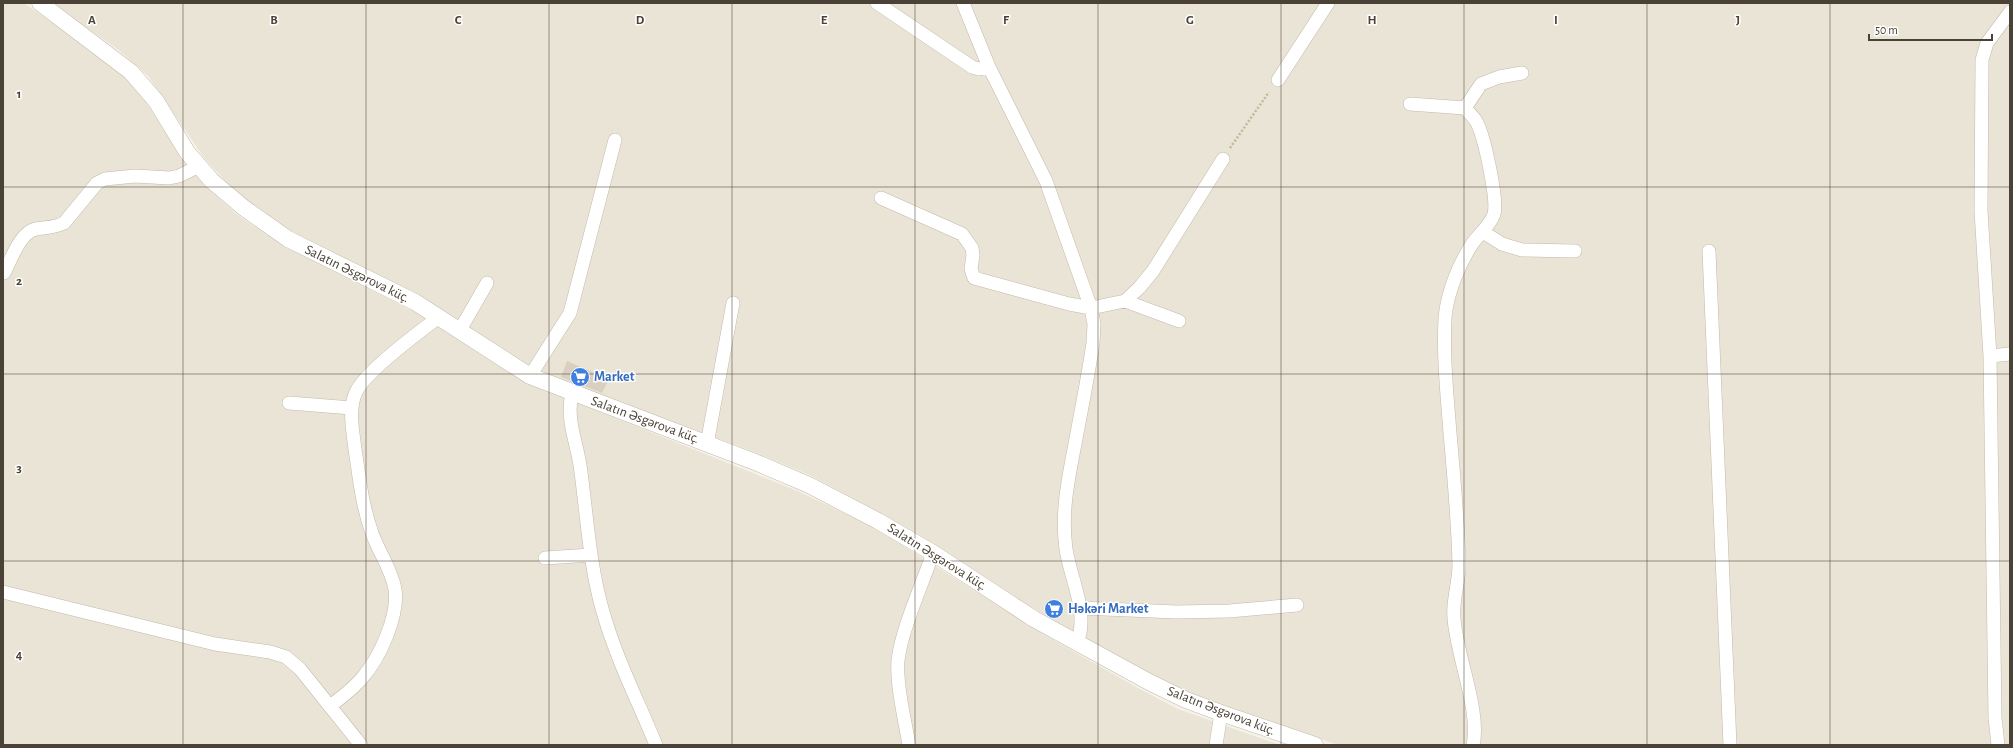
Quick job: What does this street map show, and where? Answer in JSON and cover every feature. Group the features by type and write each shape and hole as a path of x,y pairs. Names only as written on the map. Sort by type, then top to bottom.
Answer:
{"street":[{"name":"Salatın Əsgərova küç.","path":"40,3 131,72 156,101 187,152 199,166 227,195 288,239 415,302 460,330 512,366 530,376 809,485 878,521 933,553 1034,619 1077,644 1149,682 1186,700 1315,745"},
{"path":"877,3 972,67 979,69 989,67"},
{"path":"963,3 989,67 1046,181 1091,308 1094,324 1094,343 1067,484 1064,516 1066,550 1081,608 1081,632 1077,644"},
{"path":"1278,80 1328,3"},
{"path":"1998,745 1995,702 1990,356 1981,211 1982,60 1987,43 2010,12"},
{"path":"1465,108 1481,84 1499,77 1522,72"},
{"path":"1410,104 1465,108 1476,121 1483,138 1495,199 1494,214 1483,232 1462,259 1445,315 1444,366 1459,567 1453,616 1455,633 1472,708 1473,745"},
{"path":"530,376 570,313 615,140"},
{"path":"881,198 962,234 972,248 973,255 971,269 974,278 1069,304 1091,308 1125,301 1139,288 1153,271 1223,159"},
{"path":"4,273 20,242 28,232 35,229 56,227 64,223 97,183 113,177 168,178 179,176 199,166"},
{"path":"1483,232 1502,244 1522,250 1574,251"},
{"path":"1709,251 1730,745"},
{"path":"460,330 487,283"},
{"path":"1125,301 1179,321"},
{"path":"707,444 733,303"},
{"path":"330,706 359,681 376,658 389,628 396,604 391,576 371,531 362,499 352,429 352,408 356,392 368,377 403,345 439,317"},
{"path":"1990,356 2010,354"},
{"path":"572,393 569,406 569,419 579,463 591,555 603,611 610,634 656,745"},
{"path":"289,403 352,408"},
{"path":"909,745 898,676 898,661 902,640 933,553"},
{"path":"545,558 591,555"},
{"path":"3,592 216,644 270,652 286,657 300,669 361,745"},
{"path":"1081,608 1176,612 1229,611 1297,605"},
{"path":"1216,745 1221,713"}],"path":[{"path":"1223,159 1278,80"}],"shaded area":[{"path":"3,3 24,3 115,68 137,88 180,155 206,187 236,214 282,245 413,311 523,381 800,492 875,528 1043,634 1136,687 1178,709 1280,745 3,745"},
{"path":"51,3 2010,3 2010,745 1338,745 1214,702 1180,689 1100,647 1028,605 937,546 877,511 812,476 747,449 546,375 297,234 259,211 232,188 205,159 148,76 120,51"}],"building":[{"path":"567,361 609,379 602,393 561,377"}],"place":[{"name":"Market","path":"580,377"},
{"name":"Həkəri Market","path":"1054,609"}]}
